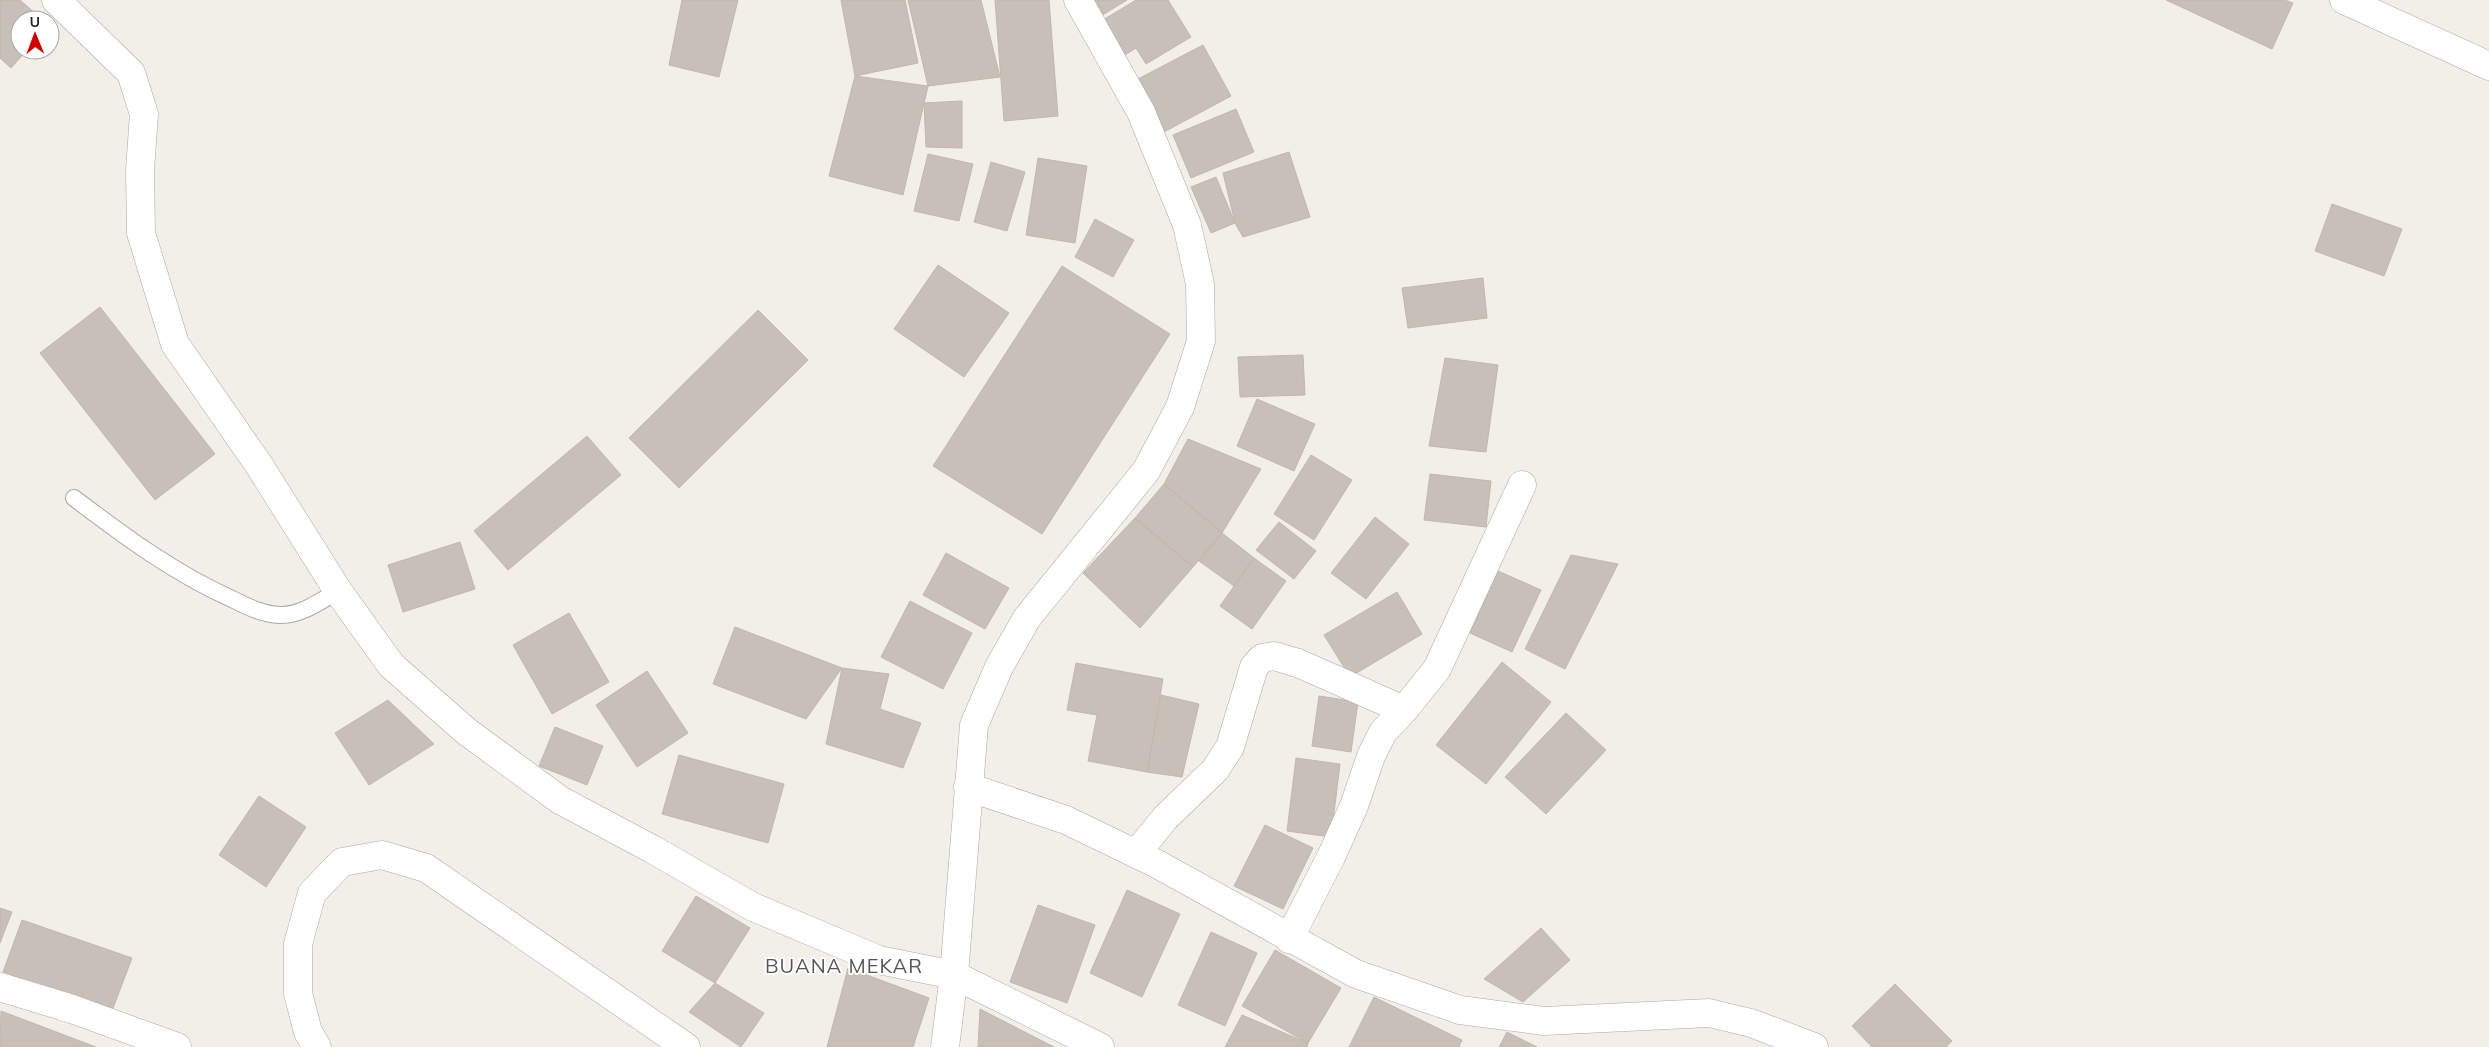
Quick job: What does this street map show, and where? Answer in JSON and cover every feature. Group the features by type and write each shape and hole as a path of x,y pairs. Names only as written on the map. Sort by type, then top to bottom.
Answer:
{"street":[{"path":"56,0 131,73 144,114 140,170 141,233 175,344 259,465 338,591 391,665 466,731 560,800 652,848 753,907 879,960 954,975 1100,1047"},
{"path":"945,1047 954,975 974,725 999,666 1026,618 1146,471 1180,408 1201,341 1200,284 1188,225 1141,112 1078,0"},
{"path":"2344,0 2489,66"},
{"path":"1289,939 1343,831 1383,732 1404,710 1437,669 1522,485"},
{"path":"1136,854 1165,818 1215,770 1230,747 1254,667 1262,658 1274,656 1298,663 1404,710"},
{"path":"968,787 1066,820 1136,854 1356,974 1460,1010 1544,1021 1709,1013 1752,1023 1814,1047"},
{"path":"317,1047 308,1032 298,993 298,944 312,893 342,862 382,855 426,868 686,1047"},
{"path":"0,987 72,1009 177,1047"}],"lane":[{"path":"74,498 136,545 204,586 260,612 283,615 304,609 338,591"}],"building":[{"path":"0,0 20,0 32,10 10,10 10,60 18,60 11,68 0,58"},
{"path":"682,0 738,0 719,77 669,65"},
{"path":"841,0 905,0 918,63 855,76"},
{"path":"908,0 981,0 1000,77 928,86"},
{"path":"995,0 1049,0 1058,116 1004,121"},
{"path":"1091,0 1127,0 1101,16"},
{"path":"1136,0 1168,0 1191,37 1146,64 1136,48 1125,55 1103,20"},
{"path":"2166,0 2285,0 2293,3 2272,49"},
{"path":"1203,45 1231,96 1164,132 1136,80"},
{"path":"855,76 928,86 903,195 829,176"},
{"path":"962,101 962,148 926,147 924,103"},
{"path":"1236,109 1254,152 1191,178 1173,135"},
{"path":"1289,152 1310,217 1243,237 1235,223 1223,173"},
{"path":"928,154 973,164 959,221 914,211"},
{"path":"1038,158 1087,166 1075,243 1026,235"},
{"path":"991,162 1025,172 1007,231 974,222"},
{"path":"1216,177 1235,223 1211,233 1191,187"},
{"path":"2332,204 2402,229 2384,276 2315,251"},
{"path":"1095,219 1134,240 1113,277 1075,257"},
{"path":"938,265 1009,313 964,377 894,329"},
{"path":"1062,266 1170,334 1042,534 933,466"},
{"path":"1483,278 1487,318 1408,328 1402,288"},
{"path":"100,307 215,454 155,500 40,353"},
{"path":"758,310 808,360 679,488 629,438"},
{"path":"1303,355 1305,395 1240,397 1238,357"},
{"path":"1445,358 1498,365 1486,452 1429,446"},
{"path":"1257,399 1315,424 1294,471 1237,446"},
{"path":"587,436 621,475 508,570 474,531"},
{"path":"1188,439 1261,469 1222,533 1164,484"},
{"path":"1311,455 1352,480 1314,540 1274,514"},
{"path":"1430,474 1491,481 1486,527 1424,520"},
{"path":"1164,484 1222,533 1193,567 1135,518"},
{"path":"1375,517 1409,544 1366,599 1331,573"},
{"path":"1135,518 1193,567 1140,628 1083,573"},
{"path":"1279,522 1316,551 1294,579 1256,550"},
{"path":"1222,533 1254,558 1234,586 1199,561"},
{"path":"460,542 475,589 403,612 388,565"},
{"path":"946,553 1009,588 985,629 923,595"},
{"path":"1571,555 1618,564 1565,669 1525,649"},
{"path":"1254,558 1286,581 1252,629 1220,606"},
{"path":"1498,571 1541,590 1512,652 1470,633"},
{"path":"1397,592 1422,634 1350,677 1324,635"},
{"path":"910,601 972,633 943,689 881,657"},
{"path":"569,613 609,682 552,714 513,645"},
{"path":"735,627 842,668 806,719 713,684"},
{"path":"1502,662 1551,702 1486,784 1436,745"},
{"path":"1076,663 1163,679 1147,772 1088,761 1097,715 1067,710"},
{"path":"842,668 889,674 880,709 921,723 903,768 826,744"},
{"path":"647,671 688,733 637,767 596,705"},
{"path":"1161,695 1199,704 1182,777 1147,772"},
{"path":"1319,696 1358,702 1351,752 1312,746"},
{"path":"388,700 434,744 369,785 335,733"},
{"path":"1566,713 1606,750 1546,814 1505,777"},
{"path":"555,727 603,746 587,785 539,766"},
{"path":"679,755 784,784 768,843 662,814"},
{"path":"1296,758 1340,764 1331,837 1287,831"},
{"path":"259,796 306,827 266,887 219,855"},
{"path":"1265,825 1313,848 1283,909 1234,886"},
{"path":"1127,890 1180,914 1142,997 1090,973"},
{"path":"696,896 750,928 715,983 662,951"},
{"path":"1038,905 1095,925 1067,1003 1010,982"},
{"path":"0,908 12,912 0,943"},
{"path":"22,920 132,958 112,1011 3,972"},
{"path":"1541,928 1570,960 1523,1002 1484,979"},
{"path":"1211,932 1257,953 1225,1026 1178,1005"},
{"path":"1275,950 1341,988 1308,1043 1242,1006"},
{"path":"848,968 929,998 913,1047 827,1047"},
{"path":"715,983 764,1013 741,1047 689,1012"},
{"path":"1895,984 1952,1041 1946,1047 1872,1047 1852,1026"},
{"path":"1374,997 1462,1040 1459,1047 1349,1047"},
{"path":"980,1009 1054,1047 978,1047"},
{"path":"1,1011 96,1047 0,1047"},
{"path":"1242,1015 1308,1043 1307,1047 1225,1047"},
{"path":"1507,1032 1537,1047 1499,1047"}],"district":[{"name":"BUANA MEKAR","path":"844,966"}]}
